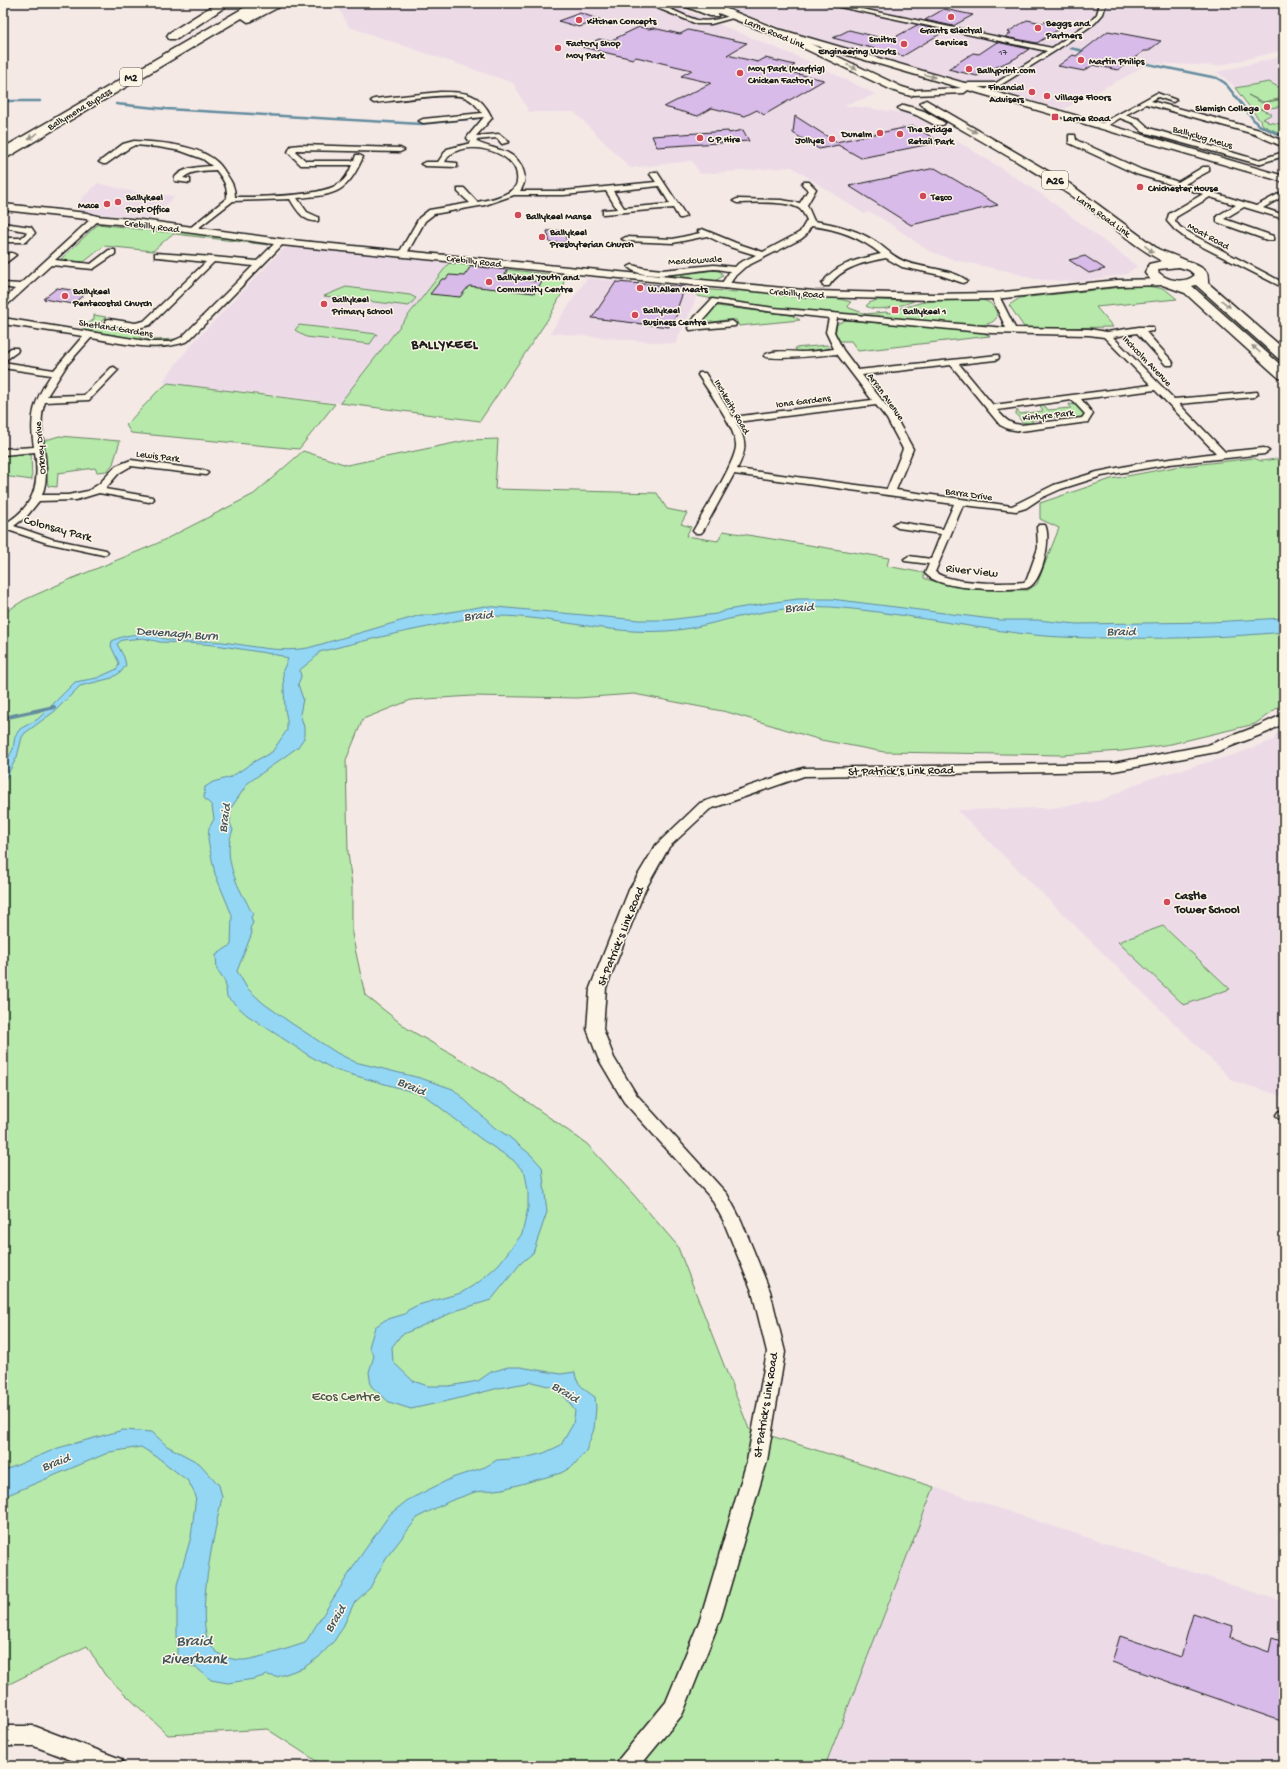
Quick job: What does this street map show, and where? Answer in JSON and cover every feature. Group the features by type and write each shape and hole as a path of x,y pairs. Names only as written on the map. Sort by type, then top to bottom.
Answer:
{"highway":[{"path":"160,45 225,3"},
{"name":"Ballymena Bypass","path":"3,141 240,3"},
{"name":"Ballymena Bypass","path":"3,154 111,89 260,3"},
{"name":"M2","path":"111,89 176,53 279,3"},
{"name":"M2","path":"48,114 62,106"}],"main road":[{"name":"Larne Road Link","path":"686,3 726,19 841,71 893,102 920,113 974,143 1058,196"},
{"name":"Larne Road Link","path":"703,3 765,28 898,89 914,93"},
{"path":"914,93 900,94 893,102 915,107 927,102"},
{"name":"A26","path":"914,93 925,96 927,102"},
{"name":"Larne Road Link","path":"927,102 932,108 1047,175 1085,200 1155,253 1179,264"},
{"name":"Larne Road Link","path":"1092,220 1149,261 1152,270 1151,273 1156,278 1170,282"},
{"name":"A26","path":"1152,270 1164,264 1179,264 1193,267 1198,270 1201,276 1202,284 1284,356"},
{"path":"1170,282 1194,281 1201,276"},
{"path":"1170,282 1190,290 1284,375"}],"street":[{"path":"648,3 668,9 696,22 709,22 737,16"},
{"path":"824,3 1053,50"},
{"path":"914,93 966,90 985,92 999,85 1053,50 1093,22 1100,14 1103,3"},
{"path":"765,28 1284,179"},
{"path":"927,102 943,92 964,85 999,85"},
{"path":"374,101 440,94 464,94 472,98 488,118 485,123 475,131 471,138"},
{"path":"1101,126 1157,95 1173,100"},
{"name":"Ballyclug Mews","path":"1146,102 1257,132 1284,145"},
{"path":"423,121 486,114"},
{"name":"Ballyclug Mews","path":"1120,116 1136,121 1146,130 1258,162 1284,154"},
{"path":"471,138 495,136 501,137 505,142"},
{"path":"1072,137 1072,140 1075,142 1124,166 1284,217"},
{"path":"471,138 476,145"},
{"path":"103,162 126,146 138,144 191,151 205,157 219,168 229,182 232,190 231,199"},
{"path":"440,164 444,154 449,150 476,145 500,152 515,160 520,169 522,178 518,188 513,193"},
{"path":"357,162 304,163 292,152 294,148 300,147 400,150"},
{"path":"193,230 231,199 292,196 326,192 336,189 347,181 363,149"},
{"path":"1124,166 1133,162"},
{"path":"425,164 454,165"},
{"path":"187,181 178,179 179,176 189,171 219,168"},
{"path":"1178,184 1206,169"},
{"path":"654,174 682,216"},
{"path":"404,253 422,220 432,212 474,204 513,193 536,194 660,184"},
{"path":"803,208 804,202 812,191 812,189 806,184"},
{"path":"608,189 622,211"},
{"path":"460,190 474,204"},
{"path":"1256,208 1284,193"},
{"name":"Moat Road","path":"1209,194 1172,216 1171,221 1173,224 1180,230 1215,251 1284,286"},
{"path":"292,196 302,214 308,218 315,219"},
{"path":"737,201 777,202 796,205 803,208 810,218 810,222 831,226 855,234 871,242 887,255 908,266 945,274 963,281"},
{"path":"1243,204 1220,218 1220,220 1270,238"},
{"path":"606,212 675,206"},
{"name":"Crebilly Road","path":"3,207 87,216 96,219 141,223 280,242 814,294 933,297 995,296 1117,283 1170,282"},
{"path":"3,304 96,219"},
{"name":"Meadowvale","path":"724,286 736,270 762,254 798,237 810,222"},
{"path":"3,225 28,229 31,233 23,240 3,240"},
{"name":"Meadowvale","path":"626,239 673,241 704,232 733,245 762,254"},
{"name":"Shetland Gardens","path":"3,321 153,345 169,344 180,341 210,315 280,242"},
{"path":"49,262 93,267 112,252"},
{"path":"3,263 12,255"},
{"path":"158,255 259,264"},
{"path":"826,284 829,277 847,267 887,255"},
{"name":"Shetland Gardens","path":"109,322 136,326 147,323 213,259"},
{"name":"Meadowvale","path":"632,267 642,270 661,271 684,271 715,267 736,270"},
{"name":"Crebilly Road","path":"1117,283 1136,278 1152,270"},
{"path":"3,285 21,287"},
{"path":"995,296 1012,331"},
{"path":"732,324 693,328 697,320 715,302 763,309 833,316 1012,331 1089,332 1107,335 1150,329"},
{"name":"Arran Avenue","path":"833,316 830,334 839,351 891,418 908,449 890,493"},
{"path":"1139,330 1169,363"},
{"name":"Orkney Drive","path":"5,528 24,514 37,498 42,478 36,421 43,399 56,373 90,334"},
{"name":"Inchcolm Avenue","path":"1107,335 1223,455"},
{"path":"3,360 14,350"},
{"path":"768,356 789,354 802,355 839,351"},
{"path":"857,373 995,357"},
{"name":"Kintyre Park","path":"953,362 1003,423 1015,428 1085,420 1089,415 1088,411 1075,398"},
{"path":"3,365 56,373"},
{"path":"43,399 86,398 114,370"},
{"name":"Inchkeith Road","path":"702,375 738,434 741,444 740,452 731,471"},
{"name":"Kintyre Park","path":"992,408 1158,387"},
{"name":"Inchcolm Avenue","path":"1173,402 1254,394"},
{"name":"Iona Gardens","path":"730,420 878,402"},
{"path":"3,452 38,448"},
{"name":"Barra Drive","path":"731,471 959,503 1016,509 1063,485 1100,474 1141,466 1264,451"},
{"name":"Lewis Park","path":"37,498 80,496 97,490 120,466 131,463 203,473"},
{"path":"698,531 731,471"},
{"name":"Lewis Park","path":"97,490 149,498"},
{"name":"River View","path":"959,503 946,532 930,575 941,580 964,584 992,586 1027,585 1032,580 1043,548 1042,527"},
{"path":"898,525 946,532"},
{"name":"Colonsay Park","path":"5,528 39,538 103,552"},
{"path":"909,559 934,562"},
{"name":"St Patrick’s Link Road","path":"627,1766 674,1708 711,1617 757,1461 776,1352 761,1291 732,1220 718,1194 630,1098 606,1058 595,1029 598,988 637,890 663,845 705,806 803,772 1114,767 1211,749 1284,718"},
{"path":"3,1736 34,1736 114,1766"}],"shaded area":[{"path":"336,3 667,3 806,60 875,94 843,105 906,113 922,120 995,164 1047,198 1137,266 1127,274 1076,282 1033,279 1011,272 954,260 929,251 887,222 870,212 864,214 792,167 700,174 692,161 630,168 574,112 529,112 513,83 349,27"},
{"path":"716,3 1284,3 1284,50 1217,66 1150,63 1064,109 862,54 792,32"},
{"name":"Slemish College","path":"1284,56 1284,135 1264,126 1232,84 1217,72"},
{"path":"98,183 130,191 175,196 153,218 75,212 83,204 77,203"},
{"name":"Ballykeel Primary School","path":"292,247 449,263 340,403 162,382 191,345 284,248"},
{"path":"587,278 699,289 692,309 676,344 550,333"},
{"name":"Castle Tower School","path":"1284,729 1284,1097 1233,1081 957,810 1051,808 1102,800 1148,779 1233,755 1274,740 1276,733"},
{"path":"934,1487 1284,1602 1284,1766 825,1766"}],"green space":[{"path":"1269,82 1284,90 1284,98 1263,102 1248,95 1262,103 1284,99 1284,105 1281,106 1284,110 1278,107 1260,109 1272,114 1263,119 1268,121 1267,122 1281,124 1284,122 1284,135 1264,126 1235,88"},
{"path":"98,224 164,232 182,232 237,239 268,245 175,234 171,235 153,251 104,246 84,262 60,260"},
{"path":"449,263 565,276 561,295 550,316 480,421 340,403"},
{"path":"715,270 721,272 723,276 715,281 656,274 685,274"},
{"path":"1141,285 1165,289 1177,299 1096,307 1113,327 1024,327 1009,305 1020,298"},
{"path":"346,287 410,295 416,298 409,306 324,296"},
{"path":"700,289 736,292 738,290 836,298 851,302 848,305 849,308 866,314 899,311 897,309 935,300 959,298 976,299 990,303 996,311 997,316 995,320 987,324 966,326 748,305 697,296"},
{"path":"877,300 914,301 883,309 876,309 866,306"},
{"path":"717,306 791,315 800,320 739,326 736,320 709,322 701,321 713,308"},
{"path":"94,315 106,317 98,325 144,332 140,338 155,340 177,339 157,342 81,330 94,319"},
{"path":"846,320 982,332 990,336 858,351 851,341 839,341 835,335 837,324"},
{"path":"299,325 377,334 370,344 306,337 295,330"},
{"path":"827,345 830,348 823,351 805,353 797,352 795,348"},
{"path":"168,383 335,404 299,449 131,433 126,425 157,392"},
{"path":"1069,404 1077,405 1084,416 1078,419 1074,415 1031,420 1034,424 1022,422 1016,414 1017,410 1020,414 1043,411 1040,407 1045,406 1048,410 1071,408"},
{"path":"59,436 120,441 113,464 107,471 97,472 95,468 58,473 57,487 48,486 43,441"},
{"name":"Ecos Centre","path":"498,439 495,489 657,493 667,509 687,513 681,524 691,527 686,536 718,541 723,531 889,558 887,566 924,573 924,578 929,580 974,589 1028,590 1037,584 1059,528 1040,519 1040,503 1111,479 1175,467 1254,458 1261,461 1284,458 1284,703 1255,724 1171,744 1122,751 1062,755 884,752 821,740 727,712 634,694 577,698 472,696 411,700 363,719 346,760 348,852 352,886 352,934 365,995 408,1029 495,1079 587,1144 633,1194 677,1245 749,1429 934,1487 825,1766 324,1766 267,1729 168,1735 105,1675 87,1646 3,1687 3,610 7,611 24,600 156,544 254,494 303,451 347,465 469,440"},
{"path":"31,453 32,480 3,476 3,454"},
{"path":"1163,926 1230,989 1184,1005 1118,942"}],"water":[{"name":"Braid Riverbank","path":"798,599 831,599 1000,620 1037,620 1077,624 1211,622 1284,618 1284,632 1183,638 1061,637 1001,631 880,612 831,607 792,608 729,619 690,628 645,632 602,628 539,619 487,616 400,633 319,652 300,670 301,677 298,684 303,699 300,714 304,727 304,738 298,747 248,783 231,808 230,823 233,830 229,848 231,866 238,885 250,909 254,913 251,917 253,923 250,928 252,933 237,971 247,988 263,1003 337,1053 355,1062 420,1078 453,1089 495,1128 508,1136 531,1155 542,1167 547,1212 533,1253 521,1263 491,1300 458,1310 401,1335 392,1347 393,1362 413,1381 428,1386 449,1386 478,1381 491,1372 508,1367 520,1367 561,1374 575,1372 575,1376 579,1383 595,1397 596,1408 594,1429 586,1451 573,1466 561,1473 503,1489 475,1492 450,1501 418,1517 386,1558 370,1588 354,1603 342,1629 334,1641 319,1657 303,1668 277,1677 267,1675 254,1679 228,1683 211,1680 198,1669 182,1662 177,1653 177,1585 191,1537 196,1496 188,1481 157,1457 141,1447 110,1452 3,1497 3,1471 58,1448 123,1430 152,1432 167,1446 199,1463 219,1485 222,1497 211,1551 205,1596 204,1617 206,1634 211,1646 220,1654 233,1659 246,1660 305,1643 357,1561 390,1514 408,1500 452,1478 485,1467 497,1460 524,1458 544,1453 561,1445 573,1424 575,1411 566,1398 552,1387 532,1382 499,1388 411,1409 389,1402 371,1386 369,1372 374,1356 369,1347 375,1327 385,1320 405,1314 408,1310 418,1305 461,1293 479,1282 499,1264 522,1234 528,1208 528,1191 525,1173 513,1160 481,1139 424,1095 335,1070 308,1055 247,1015 227,997 225,982 217,970 216,955 231,945 232,915 215,874 208,840 209,828 214,819 212,806 204,798 205,787 213,782 231,777 272,752 287,730 283,670 288,659 282,656 222,646 160,642 143,638 122,640 117,644 124,657 126,665 121,672 112,678 80,686 55,711 25,733 22,737 17,757 3,783 3,768 13,749 15,736 20,729 38,719 75,682 97,678 117,669 119,663 111,646 112,641 121,637 136,634 146,634 168,640 217,641 286,650 308,648 421,615 433,615 485,606 639,620 668,620 716,614 727,610"}],"building":[{"path":"944,9 973,15 953,26 925,20"},
{"name":"Kitchen Concepts","path":"580,13 601,20 579,27 558,21"},
{"name":"Beggs and Partners","path":"1027,20 1043,23 1048,20 1067,24 1037,43 1005,37 1011,33 1008,32"},
{"path":"917,25 945,31 903,56 833,38 849,30 890,40"},
{"name":"Moy Park (Marfrig) Chicken Factory","path":"639,27 649,29 653,28 680,34 688,30 747,43 727,55 758,62 765,58 795,65 785,71 824,80 764,115 757,110 745,116 712,108 698,116 664,107 711,83 681,76 692,70 636,57 633,59 582,47 599,39 610,41"},
{"path":"1108,31 1161,41 1148,51 1144,51 1118,70 1093,65 1084,71 1058,66 1073,55 1076,56"},
{"path":"997,42 1029,49 1016,58 977,76 948,69 973,53 979,54"},
{"name":"The Bridge Retail Park","path":"795,116 836,142 913,126 940,142 861,158 838,145 819,149 793,133"},
{"name":"C P Hire","path":"743,130 749,141 657,147 652,136 728,131 729,133"},
{"name":"Tesco","path":"935,168 998,205 911,225 849,186"},
{"path":"564,230 567,242 550,243 547,231"},
{"path":"1085,256 1105,269 1089,273 1069,260"},
{"name":"Ballykeel Youth and Community Centre","path":"471,266 507,270 505,274 525,276 522,280 542,282 534,293 469,286 460,297 430,294 442,279 446,279 449,275 464,276"},
{"path":"616,282 685,287 676,312 678,313 669,327 592,318"},
{"name":"Ballykeel Pentecostal Church","path":"57,288 87,292 73,304 43,299"},
{"path":"1193,1613 1233,1626 1230,1638 1269,1652 1272,1638 1284,1642 1284,1722 1112,1662 1120,1636 1181,1657"}],"waterway":[{"path":"1070,48 1088,52"},
{"path":"1128,60 1217,78 1225,83 1257,124 1284,137"},
{"path":"3,101 40,101"},
{"path":"116,104 166,109 421,124 477,118"},
{"path":"3,718 54,707"}],"place":[{"name":"Grants Electral Services","path":"951,17"},
{"name":"Kitchen Concepts","path":"579,20"},
{"name":"Beggs and Partners","path":"1038,28"},
{"name":"Smiths Engineering Works","path":"904,44"},
{"name":"Factory Shop Moy Park","path":"558,48"},
{"name":"Martin Philips","path":"1081,60"},
{"name":"Ballyprint.com","path":"969,69"},
{"name":"Moy Park (Marfrig) Chicken Factory","path":"740,73"},
{"name":"Financial Advisers","path":"1032,92"},
{"name":"Village Floors","path":"1047,96"},
{"name":"Slemish College","path":"1267,107"},
{"name":"Larne Road","path":"1055,117"},
{"name":"Dunelm","path":"880,133"},
{"name":"The Bridge Retail Park","path":"900,134"},
{"name":"C P Hire","path":"700,138"},
{"name":"Jollyes","path":"832,139"},
{"name":"Chichester House","path":"1140,187"},
{"name":"Tesco","path":"923,196"},
{"name":"Ballykeel Post Office","path":"118,202"},
{"name":"Mace","path":"107,204"},
{"name":"Ballykeel Manse","path":"518,215"},
{"name":"Ballykeel Presbyterian Church","path":"542,237"},
{"name":"Ballykeel Youth and Community Centre","path":"489,282"},
{"name":"W.Allen Meats","path":"640,288"},
{"name":"Ballykeel Pentecostal Church","path":"65,296"},
{"name":"Ballykeel Primary School","path":"324,304"},
{"name":"Ballykeel 1","path":"895,310"},
{"name":"Ballykeel Business Centre","path":"635,315"},
{"name":"Castle Tower School","path":"1167,902"}],"district":[{"name":"BALLYKEEL","path":"445,343"}],"water label":[{"name":"Braid","path":"799,606"},
{"name":"Braid","path":"478,614"},
{"name":"Braid","path":"1121,630"},
{"name":"Devenagh Burn","path":"177,632"},
{"name":"Braid","path":"223,818"},
{"name":"Braid","path":"412,1085"},
{"name":"Braid","path":"566,1391"},
{"name":"Braid","path":"55,1461"},
{"name":"Braid","path":"334,1618"}]}
